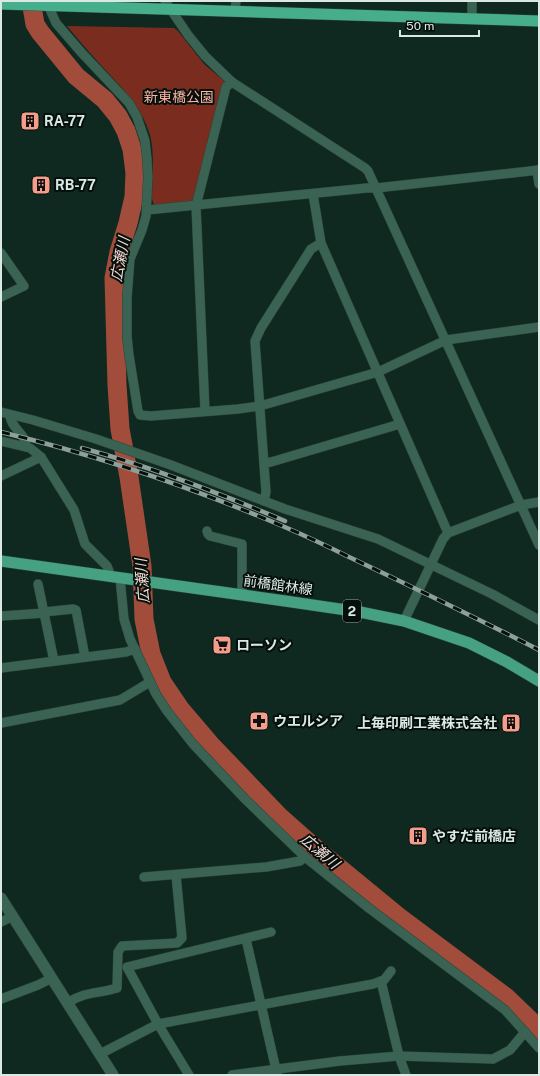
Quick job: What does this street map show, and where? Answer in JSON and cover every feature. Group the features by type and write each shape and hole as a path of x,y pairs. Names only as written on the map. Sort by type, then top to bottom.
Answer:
{"highway":[{"path":"10,3 46,5 236,6 539,21"}],"main road":[{"name":"前橋館林線","path":"1,561 354,611 404,621 469,643 507,662 539,681"}],"street":[{"path":"472,1 472,18"},
{"path":"46,5 56,23 129,103 137,117 144,136 148,159 147,210 145,222 130,259 128,281 128,336 132,374 140,415 147,416 260,406 378,372 446,340 539,327"},
{"path":"168,5 205,56 232,82 368,171 539,545"},
{"path":"205,411 196,206 226,87 232,82"},
{"path":"147,210 376,188 538,170 539,184"},
{"path":"313,194 321,243 448,533"},
{"path":"264,501 266,492 255,341 261,328 311,249 321,243"},
{"path":"1,253 24,286 1,297"},
{"path":"1,412 96,439 171,465 264,501 378,539 492,594 539,620"},
{"path":"10,415 11,422 26,441 26,447"},
{"path":"264,463 400,424"},
{"path":"1,441 34,450 41,457 74,510 85,544 107,566 114,578 127,631 150,682 166,711 194,744 244,799 305,857 376,913 505,1010 539,1048"},
{"path":"1,476 41,457"},
{"path":"404,621 448,533 521,505 539,502"},
{"path":"207,531 210,536 247,545 242,595"},
{"path":"38,584 54,661"},
{"path":"1,616 73,609 76,610 85,657"},
{"path":"1,668 126,652 135,649"},
{"path":"1,723 120,700 150,682"},
{"path":"144,877 266,867 300,861 305,857"},
{"path":"67,1003 74,998 91,993 118,988 118,952 122,946 177,943 180,941 182,938 176,875"},
{"path":"1,898 113,1075"},
{"path":"1,922 13,916"},
{"path":"189,1075 158,1024 127,967 271,932"},
{"path":"246,939 276,1072"},
{"path":"100,1054 158,1024 373,984 381,982 392,971"},
{"path":"1,999 52,978"},
{"path":"381,982 399,1056 406,1075"},
{"path":"232,1075 276,1072 340,1061 399,1056 493,1059 510,1050 525,1032"}],"green space":[{"name":"新東橋公園","path":"67,26 174,28 204,64 224,81 196,199 190,204 154,205 152,199 152,142 146,124 129,96"}],"waterway":[{"name":"広瀬川","path":"31,1 35,24 40,32 76,76 105,100 118,116 126,131 132,149 135,173 134,197 119,252 114,278 117,385 120,429 129,477 142,566 144,619 151,654 162,682 181,710 210,744 279,816 315,848 399,917 506,997 531,1021 539,1031"}],"railway":[{"path":"1,432 110,462 181,486 252,513 295,531 539,650"},
{"path":"82,448 134,463 185,481 285,521"}],"place":[{"name":"RA-77","path":"30,121"},
{"name":"RB-77","path":"41,185"},
{"name":"ローソン","path":"222,645"},
{"name":"ウエルシア","path":"259,721"},
{"name":"上毎印刷工業株式会社","path":"511,723"},
{"name":"やすだ前橋店","path":"418,836"}]}
